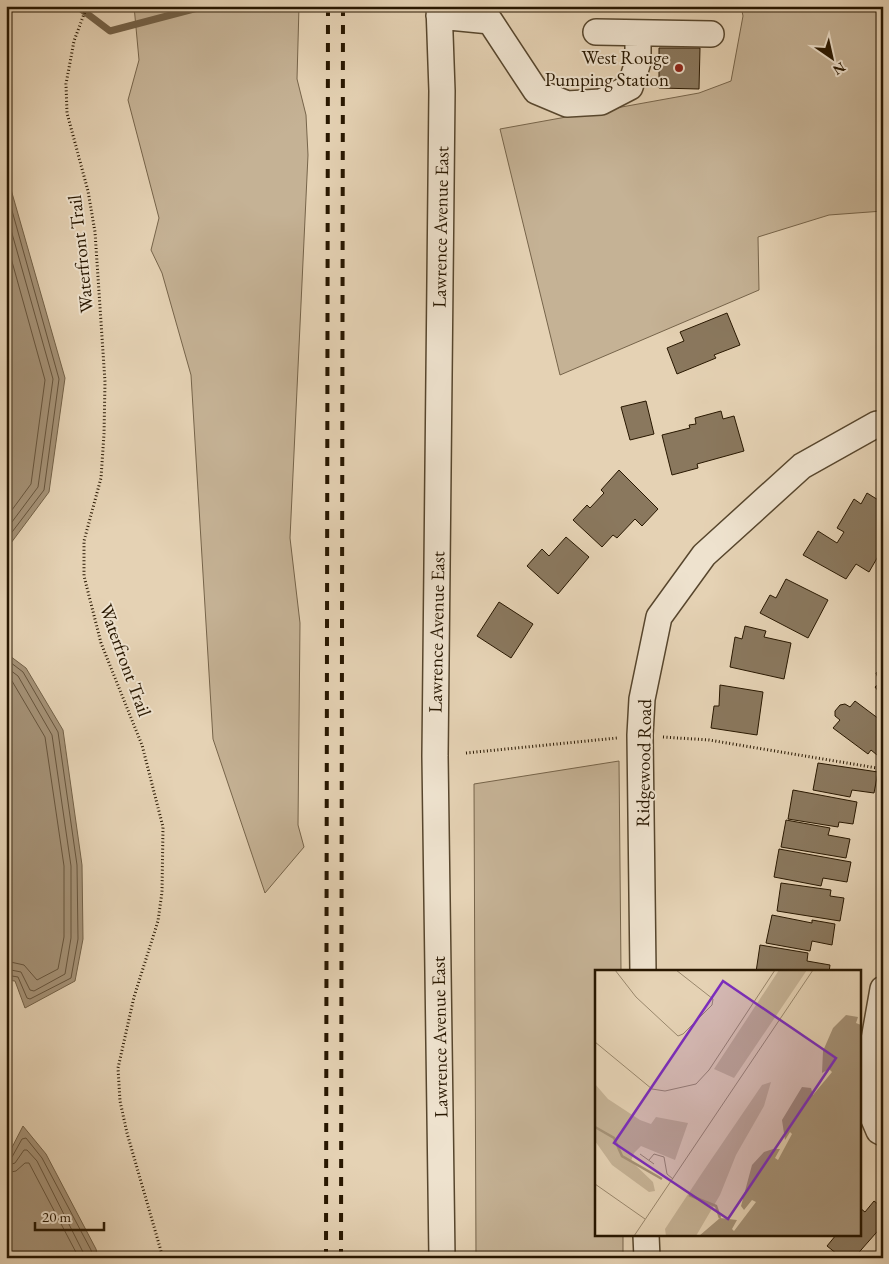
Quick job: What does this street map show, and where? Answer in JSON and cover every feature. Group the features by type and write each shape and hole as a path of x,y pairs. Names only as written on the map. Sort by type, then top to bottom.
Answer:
{"street":[{"path":"439,11 490,21 536,91 568,104 601,102 630,87 638,62 638,34"},
{"name":"Lawrence Avenue East","path":"439,11 442,91 435,756 442,1258"},
{"path":"596,32 711,34"},
{"name":"Ridgewood Road","path":"643,970 640,735 642,699 659,617 704,556 802,466 877,424 883,424"},
{"path":"883,989 864,1096 879,1131 883,1133"},
{"path":"646,1236 646,1258"}],"path":[{"name":"Waterfront Trail","path":"88,6 74,41 66,84 67,114 88,191 95,232 105,382 101,478 84,541 84,576 101,643 142,745 163,827 162,892 158,921 125,1034 118,1068 120,1101 163,1258"},
{"path":"466,753 640,735 709,740 883,768"}],"shaded area":[{"path":"134,6 299,6 297,79 306,115 308,155 290,538 300,623 298,825 304,847 265,893 213,739 191,375 162,273 151,250 159,218 128,100 139,60"},
{"path":"741,6 883,6 883,211 829,215 758,237 759,290 560,375 500,129 699,93 731,81 743,16"},
{"path":"619,761 621,970 595,970 595,1236 623,1236 623,1258 476,1258 474,784"}],"water":[{"path":"6,172 65,378 49,492 11,543 6,546"},
{"path":"6,653 26,668 63,730 82,865 83,939 75,981 25,1008 15,981 6,980"},
{"path":"23,1126 46,1154 96,1249 98,1258 6,1258 6,1159"}],"building":[{"name":"West Rouge Pumping Station","path":"659,48 700,48 699,89 659,88"},
{"path":"727,313 740,345 714,355 716,358 677,374 667,348 684,341 680,332"},
{"path":"646,401 654,434 630,440 621,407"},
{"path":"721,411 723,419 734,416 744,451 697,464 698,468 672,475 662,435 690,428 689,425 696,424 695,418"},
{"path":"619,470 658,509 642,526 635,519 617,538 613,535 602,547 573,520 587,505 590,508 604,493 601,490"},
{"path":"867,493 883,503 883,555 880,553 869,572 856,564 846,579 803,555 818,531 837,543 844,532 837,528 854,499 861,504"},
{"path":"566,537 589,557 558,594 527,566 542,549 549,556"},
{"path":"786,579 828,600 808,638 760,613 770,595 776,598"},
{"path":"499,602 533,624 511,658 477,636"},
{"path":"745,626 766,631 764,637 791,643 784,679 730,667 735,637 742,639"},
{"path":"883,668 883,697 875,687 880,683 876,673"},
{"path":"720,685 763,692 757,735 711,728 714,706 719,706"},
{"path":"855,701 883,722 883,752 880,750 877,755 871,750 868,754 833,728 840,720 835,716 835,711 840,705 845,704 850,707"},
{"path":"818,763 878,772 874,793 852,790 850,797 813,790"},
{"path":"793,790 857,802 853,824 839,822 838,827 788,819"},
{"path":"786,820 830,828 828,835 850,839 846,858 781,847"},
{"path":"779,849 851,862 847,882 823,878 821,886 774,877"},
{"path":"781,883 831,890 830,896 844,898 840,921 777,911"},
{"path":"772,915 812,923 812,920 835,924 832,945 812,941 810,951 766,943"},
{"path":"760,945 808,953 807,961 830,965 829,970 756,970"},
{"path":"874,1201 883,1208 883,1225 854,1258 842,1258 827,1246 835,1236 862,1236 862,1210 865,1212"}],"waterway":[{"path":"77,6 110,31 205,6"}],"railway":[{"path":"326,1258 328,6"},
{"path":"341,1258 343,6"}],"place":[{"name":"West Rouge Pumping Station","path":"679,68"}]}
